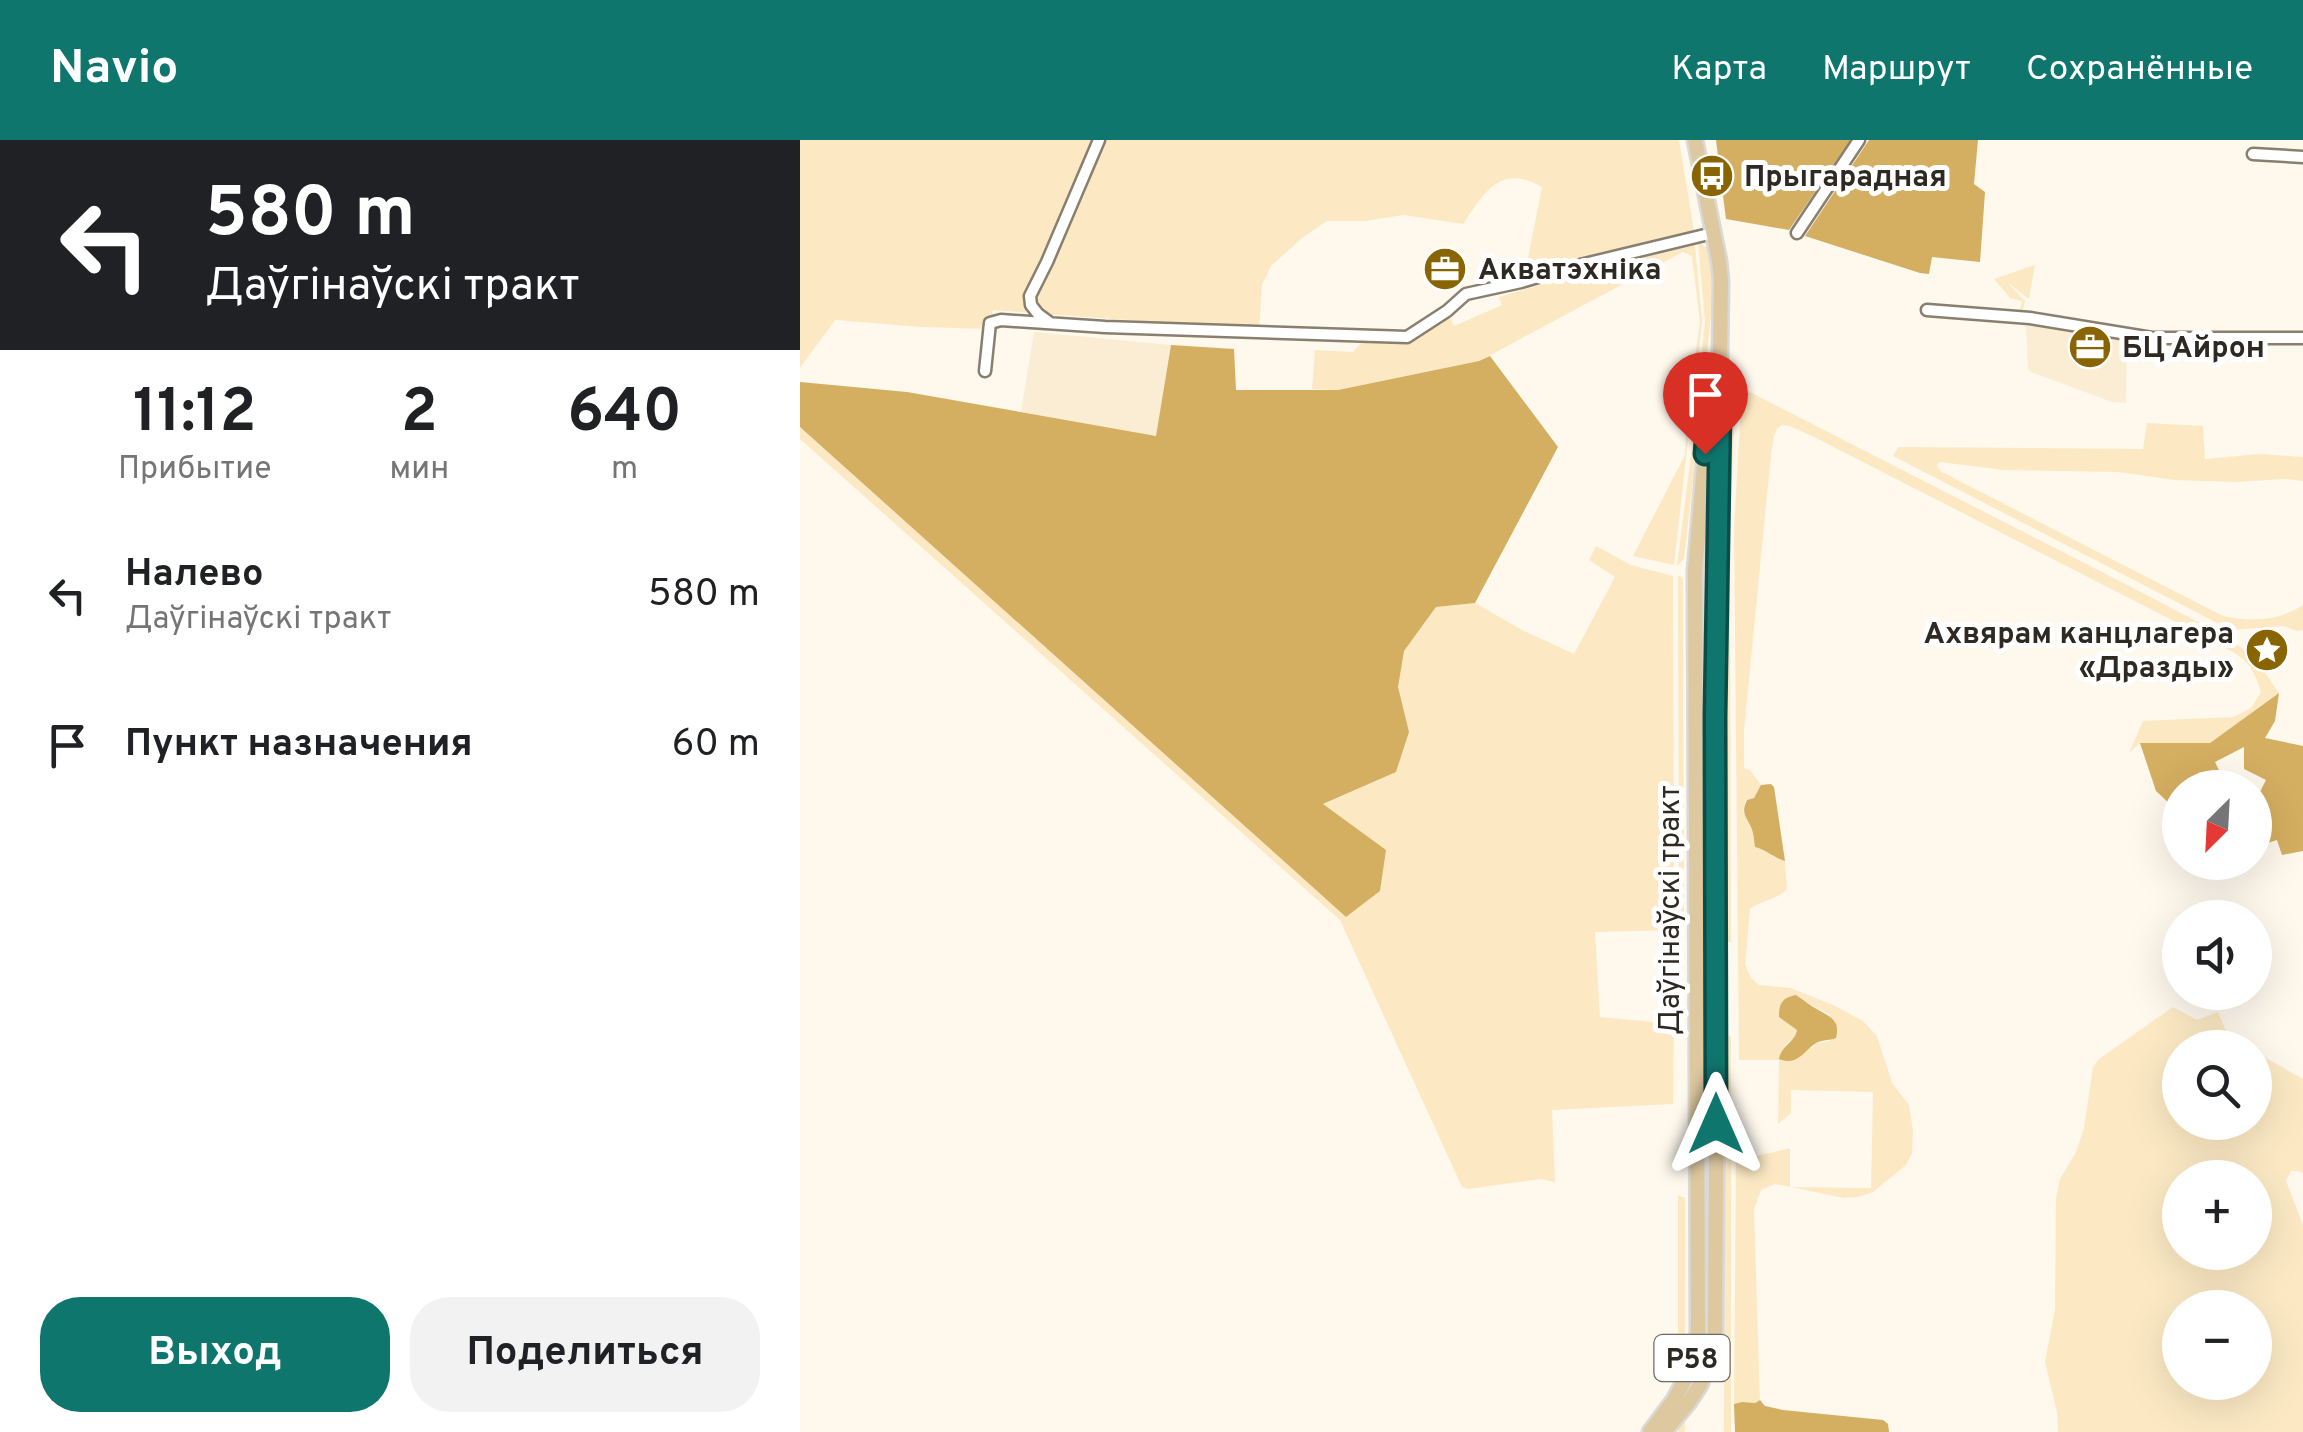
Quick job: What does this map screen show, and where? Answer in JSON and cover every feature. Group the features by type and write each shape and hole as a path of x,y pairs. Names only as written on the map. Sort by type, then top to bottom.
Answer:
{"main road":[{"name":"Даўгінаўскі тракт","path":"1664,1432 1700,1385 1715,1342 1715,716 1721,281 1695,140"},
{"name":"Даўгінаўскі тракт","path":"1650,1432 1688,1374 1698,1333 1695,571 1709,408 1718,377"},
{"path":"1698,1274 1716,1273"}],"street":[{"path":"1052,323 1038,314 1030,296 1099,140"},
{"path":"1797,233 1859,140"},
{"path":"2272,155 2274,140"},
{"path":"2254,154 2303,157"},
{"path":"985,371 990,322 1000,320 1407,337 1447,312 1466,294 1713,233"},
{"path":"1928,310 2030,318 2152,338 2303,338"}],"shaded area":[{"path":"800,140 1679,140 1694,231 1524,278 1542,187 1515,178 1486,192 1463,224 1403,215 1366,221 1327,221 1271,266 1262,285 1259,330 993,310 989,329 835,320 800,368"},
{"path":"1716,140 1851,140 1789,230 1726,219"},
{"path":"1869,140 1978,140 1974,184 1985,192 1980,262 1932,257 1929,274 1920,273 1805,236"},
{"path":"1698,243 1709,248 1714,284 1703,399 1697,403 1705,321"},
{"path":"1695,245 1702,321 1693,403 1689,404 1700,322 1692,256 1683,252 1479,361 1338,390 1312,389 1315,350 1353,352 1369,334 1407,337 1447,311 1454,326 1502,305 1499,297"},
{"path":"2035,265 2029,299 2007,282 2025,301 2020,310 2022,301 2010,298 1994,279"},
{"path":"2030,318 2127,335 2126,403 2112,402 2031,372 2026,323"},
{"path":"1034,332 1171,345 1156,437 1021,412"},
{"path":"1171,345 1234,349 1236,390 1338,390 1490,356 1558,447 1475,603 1436,607 1404,651 1398,687 1409,732 1396,772 1323,804 1386,850 1380,891 1346,917 800,427 800,382 907,392 1156,436"},
{"path":"1742,388 2213,630 2212,634 2225,637 2252,657 2279,693 2210,743 2140,743 2129,753 2143,721 2233,717 2251,708 2261,692 2249,665 2209,639 1818,439 1790,426 1777,429 1771,455 1744,730 1744,768 1761,785 1754,798 1746,800 1744,810 1755,846 1785,861 1787,889 1750,909 1745,965 1759,985 1791,988 1863,1021 1877,1036 1892,1083 1909,1105 1913,1131 1912,1153 1906,1165 1873,1192 1844,1198 1775,1184 1761,1190 1754,1209 1760,1400 1734,1404 1736,1161 1790,1148 1790,1187 1871,1188 1873,1092 1791,1090 1791,1113 1778,1124 1779,1060 1739,1060 1734,529","holes":["1797,995 1830,1014 1830,1041 1812,1048 1784,1046 1797,1035 1797,1029 1788,1022"]},
{"path":"1736,389 1730,523 1731,942 1726,942 1725,599 1729,462"},
{"path":"1715,412 1707,578 1710,1024 1704,1025 1702,584"},
{"path":"1687,414 1691,414 1674,565 1633,556 1685,455"},
{"path":"1696,415 1700,421 1684,559 1677,566"},
{"path":"2147,423 2203,426 2205,459 2259,454 2303,457 2303,481 2175,480 2118,472 2003,470 1940,462 1937,465 1940,471 2223,616 2264,619 2303,605 2303,630 2284,626 2231,630 1893,456 1898,447 2143,449"},
{"path":"800,427 1346,917 1380,891 1381,876 1322,805 1396,772 1409,732 1397,687 1404,651 1436,607 1475,603 1574,654 1615,577 1589,560 1596,546 1631,565 1673,576 1674,893 1678,930 1595,932 1600,1017 1674,1024 1673,1104 1552,1110 1555,1182 1541,1179 1462,1187 1340,920 800,439"},
{"path":"1678,575 1683,579 1684,928 1679,898"},
{"path":"2279,693 2275,721 2265,738 2303,746 2303,851 2282,855 2277,840 2272,842 2272,770 2244,769 2244,747 2215,762 2219,770 2162,770 2162,797 2156,791 2140,743 2210,743"},
{"path":"1771,784 1785,861 1755,847 1745,814 1747,800 1754,798 1761,785"},
{"path":"1796,995 1832,1018 1837,1033 1836,1038 1818,1042 1796,1059 1786,1061 1779,1059 1780,1054 1797,1030 1779,1017 1780,1008 1784,1000"},
{"path":"2169,1010 2179,1010 2197,1020 2218,1012 2226,1030 2162,1030 2162,1140 2272,1140 2272,1062 2303,1079 2303,1173 2291,1171 2286,1181 2303,1225 2303,1432 2058,1432 2045,1362 2055,1309 2056,1199 2060,1179 2084,1128 2093,1067"},
{"path":"1725,1036 1731,1036 1731,1151 1725,1152"},
{"path":"1701,1037 1708,1037 1705,1268 1705,1210"},
{"path":"1731,1156 1731,1432 1724,1432 1725,1157"},
{"path":"1678,1195 1685,1198 1685,1432 1678,1432"},
{"path":"1760,1400 1765,1406 1783,1410 1883,1420 1889,1432 1735,1432 1734,1404"}],"place":[{"name":"Прыгарадная","path":"1712,176"},
{"name":"Акватэхніка","path":"1445,269"},
{"name":"БЦ Айрон","path":"2090,347"},
{"name":"Ахвярам канцлагера «Дразды»","path":"2267,650"}],"route":[{"path":"1705,454 1709,408 1718,377 1716,1124"}]}
